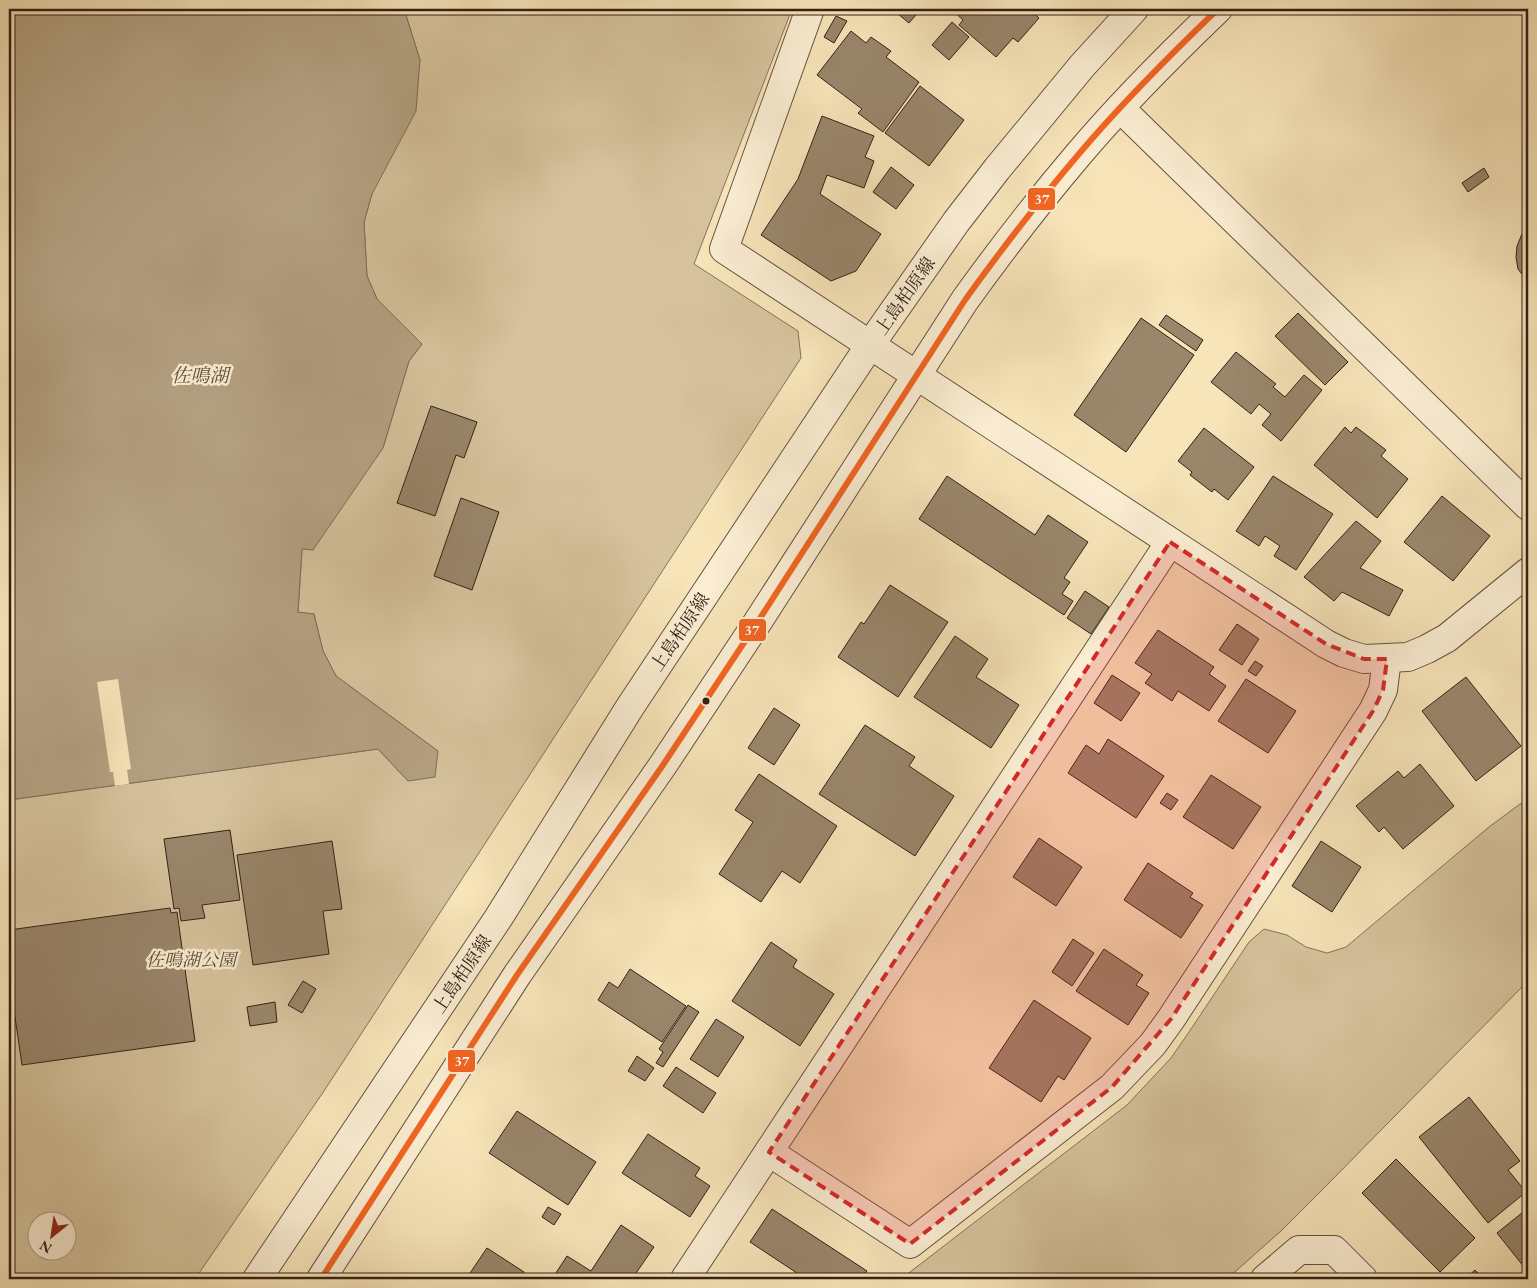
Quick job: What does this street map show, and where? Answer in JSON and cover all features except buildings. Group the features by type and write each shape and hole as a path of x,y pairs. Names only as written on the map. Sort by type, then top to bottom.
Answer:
{"street":[{"path":"810,9 724,249 1344,654 1364,659 1408,657 1447,638 1528,572"},
{"name":"上島柏原線","path":"257,1279 499,917 630,707 870,345 956,222 997,168 1082,66 1134,9"},
{"path":"321,1279 517,974 663,765 965,300 1001,250 1073,161 1120,108 1218,9"},
{"path":"1120,108 1528,506"},
{"path":"685,1279 1170,542"},
{"path":"769,1152 910,1244 1112,1087 1153,1044 1171,1019 1373,711 1383,690 1387,659"},
{"path":"1265,1279 1299,1250 1334,1250 1363,1279"}],"highlighted area":[{"path":"1170,542 1326,644 1364,659 1387,659 1383,690 1373,711 1171,1019 1112,1087 910,1244 769,1152"}],"green space":[{"name":"佐鳴湖公園","path":"404,9 792,9 694,264 798,331 801,358 324,1091 195,1279 9,1279 9,800 378,749 408,781 438,751 336,676 323,651 314,614 298,613 302,549 383,448 409,361 422,344 377,299 367,276 364,222 372,194 420,60"},
{"path":"1528,800 1528,981 1282,1230 1227,1279 901,1279 1127,1105 1171,1058 1249,942 1264,929 1287,935 1306,947 1327,953 1346,947 1489,827"}],"water":[{"name":"佐鳴湖","path":"9,9 404,9 420,60 416,111 372,194 364,222 367,276 377,299 422,344 409,361 383,448 313,550 302,549 298,612 314,614 323,651 336,676 438,751 435,777 408,781 378,749 9,800"}],"pier":[{"path":"118,679 131,769 127,770 129,784 115,786 113,772 110,772 97,682"}],"transit line":[{"name":"37","path":"321,1279 517,975 663,765 757,623 965,300 1034,208 1094,136 1146,80 1218,9"}]}
